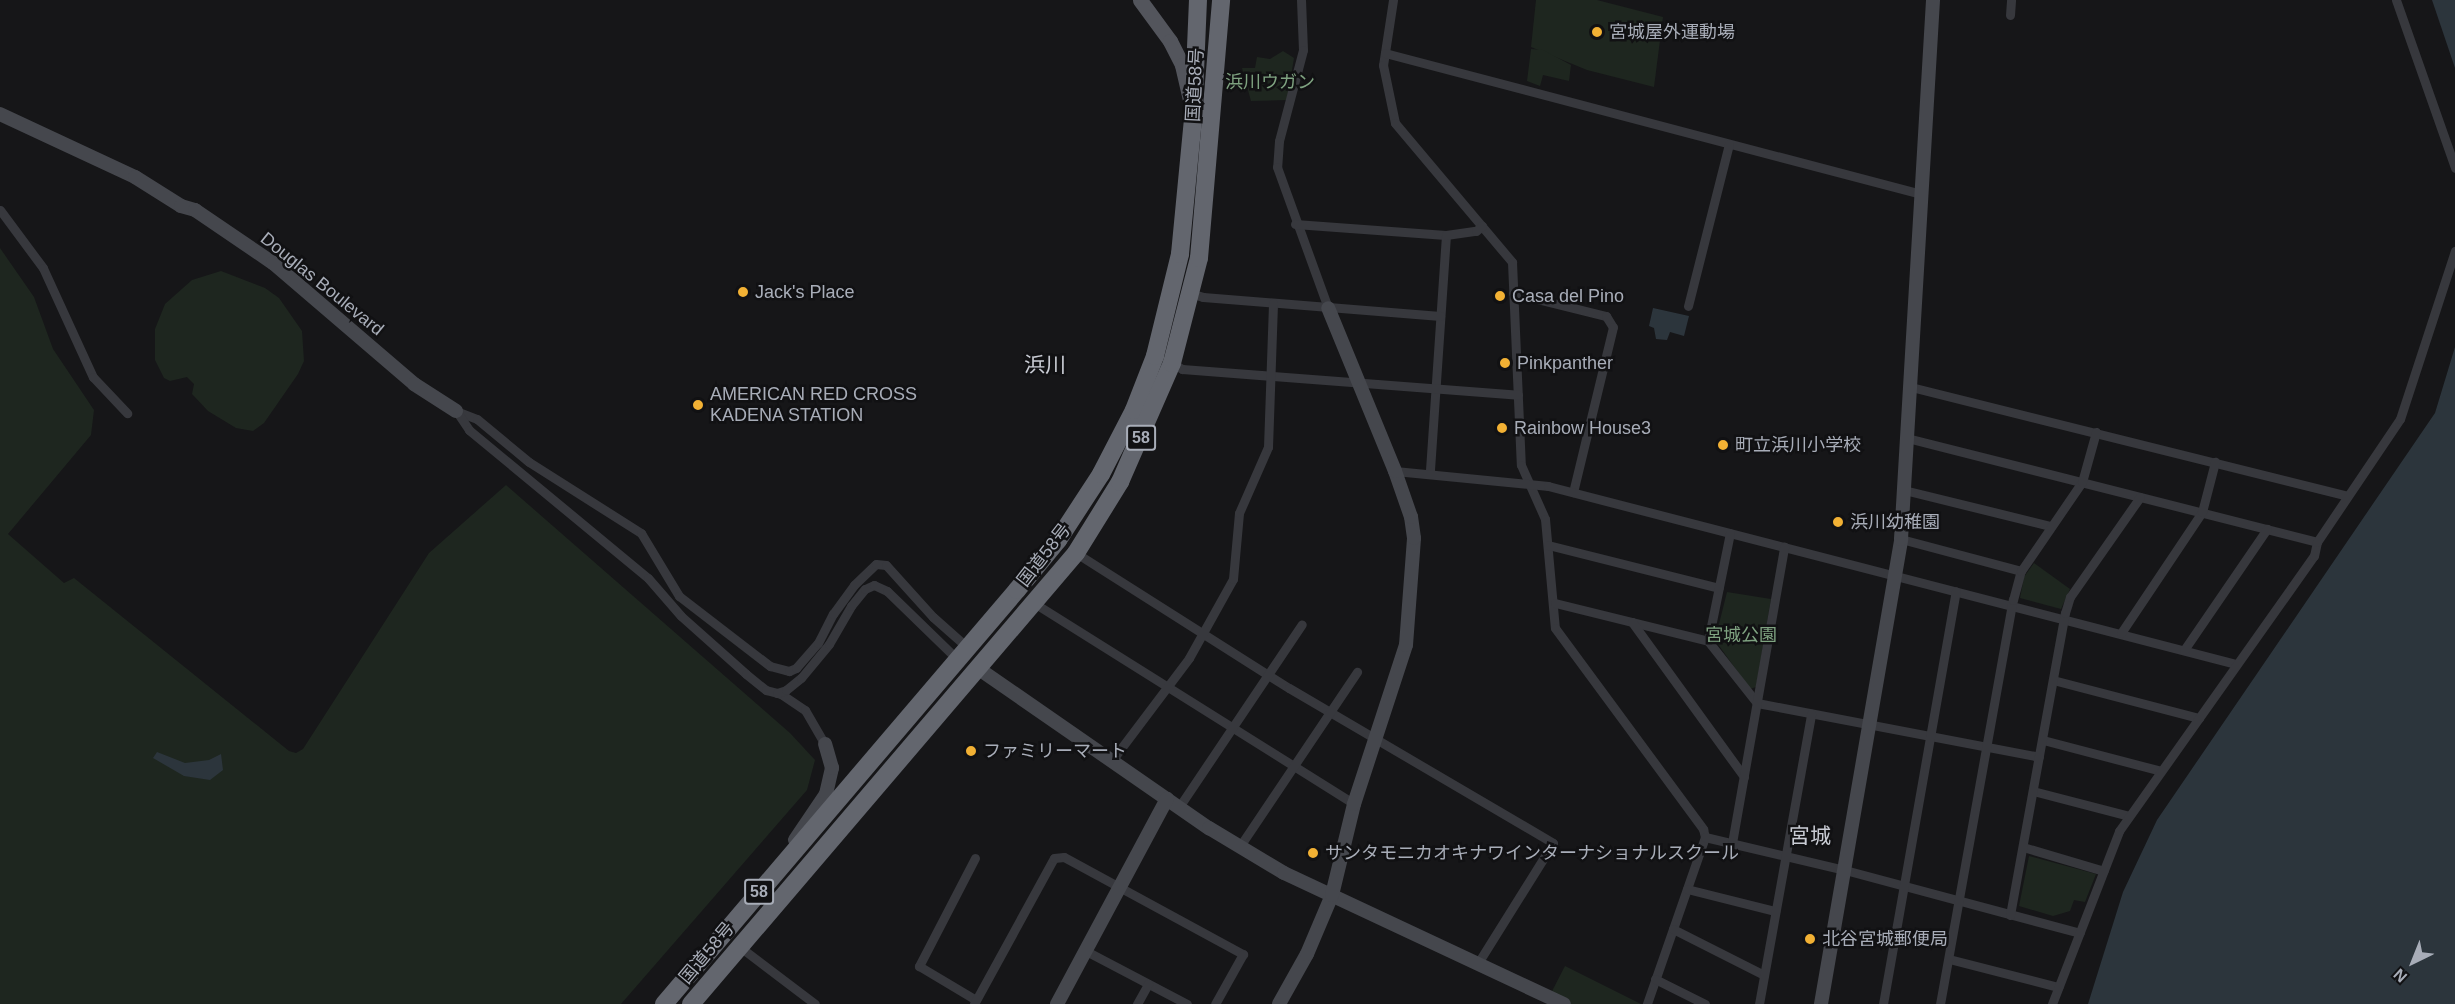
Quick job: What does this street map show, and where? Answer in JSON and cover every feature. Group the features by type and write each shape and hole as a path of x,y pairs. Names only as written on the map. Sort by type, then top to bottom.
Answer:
{"highway":[{"name":"国道58号","path":"664,1004 1058,540 1101,474 1134,410 1155,357 1180,255 1193,119 1199,0"},
{"name":"国道58号","path":"691,1004 1076,553 1120,482 1172,363 1190,293 1205,218 1221,0"}],"main road":[{"path":"1140,0 1159,22 1182,65 1193,119"},
{"path":"1188,0 1199,0"}],"street":[{"path":"1279,1004 1307,954 1332,895 1354,804 1406,645 1413,528 1395,471 1295,224 1277,167 1303,50 1301,0"},
{"path":"1393,0 1383,65 1395,123 1512,262 1521,465 1526,481 1545,519 1555,603 1555,628 1705,837 1845,870 2080,933"},
{"path":"1821,1004 1872,726 1901,539 1933,0"},
{"path":"2010,15 2011,0"},
{"path":"2396,0 2455,168"},
{"path":"1385,53 1921,194"},
{"name":"Douglas Boulevard","path":"0,114 135,177 181,206 195,210 273,263 414,384 456,411"},
{"path":"1688,306 1729,144"},
{"path":"0,210 43,268 93,377 127,413"},
{"path":"1295,224 1446,235 1476,231 1482,226"},
{"path":"1430,472 1446,235"},
{"path":"2052,1004 2104,871 2129,816 2314,556 2317,542 2400,419 2455,251"},
{"path":"1190,293 1273,303 1440,316"},
{"path":"1514,293 1606,315 1613,327 1572,492"},
{"path":"1113,759 1167,688 1233,579 1239,513 1268,447 1273,303"},
{"path":"1172,363 1182,369 1518,395"},
{"path":"1911,387 2348,496"},
{"path":"456,411 477,419 528,462 641,533 709,641 766,690 805,710 825,744 832,768 826,794 762,888"},
{"path":"456,411 469,430 497,454 648,578 755,659 789,671 818,644 832,614 854,585 876,564 886,565 962,653"},
{"path":"1940,1004 2011,605 2021,571 2082,482 2096,432"},
{"path":"1907,438 2317,542"},
{"path":"2121,633 2202,512 2215,462"},
{"path":"1395,471 1526,481 2236,664"},
{"path":"1904,490 2051,526"},
{"path":"2010,915 2063,619 2070,597 2140,497"},
{"path":"2184,650 2267,529"},
{"path":"1708,641 1730,533"},
{"path":"1901,539 2021,571"},
{"path":"1548,545 1719,588"},
{"path":"1732,843 1784,547"},
{"path":"1076,553 1203,630 1331,712 1553,843 1478,963"},
{"path":"775,693 786,690 801,678 829,644 851,606 874,585 887,591 979,669 1113,759 1173,803 1240,846 1309,887 1332,895 1478,963 1544,1000 1564,1004"},
{"path":"1883,1004 1956,591"},
{"path":"1034,603 1354,804"},
{"path":"1555,603 1708,641 1757,703 1872,726 1986,745 2039,757"},
{"path":"1632,622 1744,777"},
{"path":"1057,1004 1120,888 1173,803 1232,728 1302,624"},
{"path":"1240,846 1357,672"},
{"path":"2052,680 2199,718"},
{"path":"1759,1004 1811,714"},
{"path":"2043,740 2161,771"},
{"path":"2033,791 2129,816"},
{"path":"1647,1004 1705,837"},
{"path":"2023,847 2104,871"},
{"path":"975,858 919,966 975,1002 1054,858 1064,857 1243,954 1215,1004"},
{"path":"1687,889 1775,911"},
{"path":"1673,929 1764,975"},
{"path":"740,947 815,1004"},
{"path":"1086,951 1187,1004"},
{"path":"1949,959 2058,987"},
{"path":"1655,979 1705,1004"},
{"path":"1137,1004 1148,984"}],"green space":[{"name":"宮城屋外運動場","path":"1536,0 1597,0 1663,17 1654,87 1587,70 1531,47"},
{"path":"1531,49 1543,50 1571,65 1569,81 1543,75 1540,86 1527,81"},
{"name":"浜川ウガン","path":"1283,51 1294,58 1287,100 1251,101 1242,68 1255,68 1257,57 1270,59"},
{"path":"0,248 34,297 53,349 94,410 91,435 8,534 64,583 74,578 289,751 296,753 303,749 429,553 506,485 790,733 815,760 807,790 621,1004 0,1004"},
{"path":"221,271 265,288 279,298 302,331 304,361 298,374 264,423 253,431 236,428 208,411 192,394 194,384 187,377 170,381 164,378 155,360 155,329 165,304 192,280"},
{"path":"2034,563 2070,589 2061,609 2020,598 2024,577"},
{"name":"宮城公園","path":"1727,592 1771,599 1756,687 1750,689 1715,640"},
{"path":"2029,856 2096,874 2085,902 2074,900 2070,911 2053,916 2019,906"},
{"path":"1565,966 1641,1004 1563,1004 1549,997"}],"shaded area":[{"path":"2432,0 2455,0 2455,68"},
{"path":"1653,308 1689,316 1684,336 1670,332 1667,340 1656,339 1654,328 1649,326"},
{"path":"2455,347 2455,1004 2088,1004 2123,892 2157,820 2435,413"},
{"path":"157,752 185,763 209,760 221,754 223,770 210,780 184,776 153,758"}],"place":[{"name":"宮城屋外運動場","path":"1597,32"},
{"name":"Jack's Place","path":"743,292"},
{"name":"Casa del Pino","path":"1500,296"},
{"name":"Pinkpanther","path":"1505,363"},
{"name":"AMERICAN RED CROSS KADENA STATION","path":"698,405"},
{"name":"Rainbow House3","path":"1502,428"},
{"name":"町立浜川小学校","path":"1723,445"},
{"name":"浜川幼稚園","path":"1838,522"},
{"name":"ファミリーマート","path":"971,751"},
{"name":"サンタモニカオキナワインターナショナルスクール","path":"1313,853"},
{"name":"北谷宮城郵便局","path":"1810,939"}],"district":[{"name":"浜川","path":"1045,365"},
{"name":"宮城","path":"1810,836"}]}
